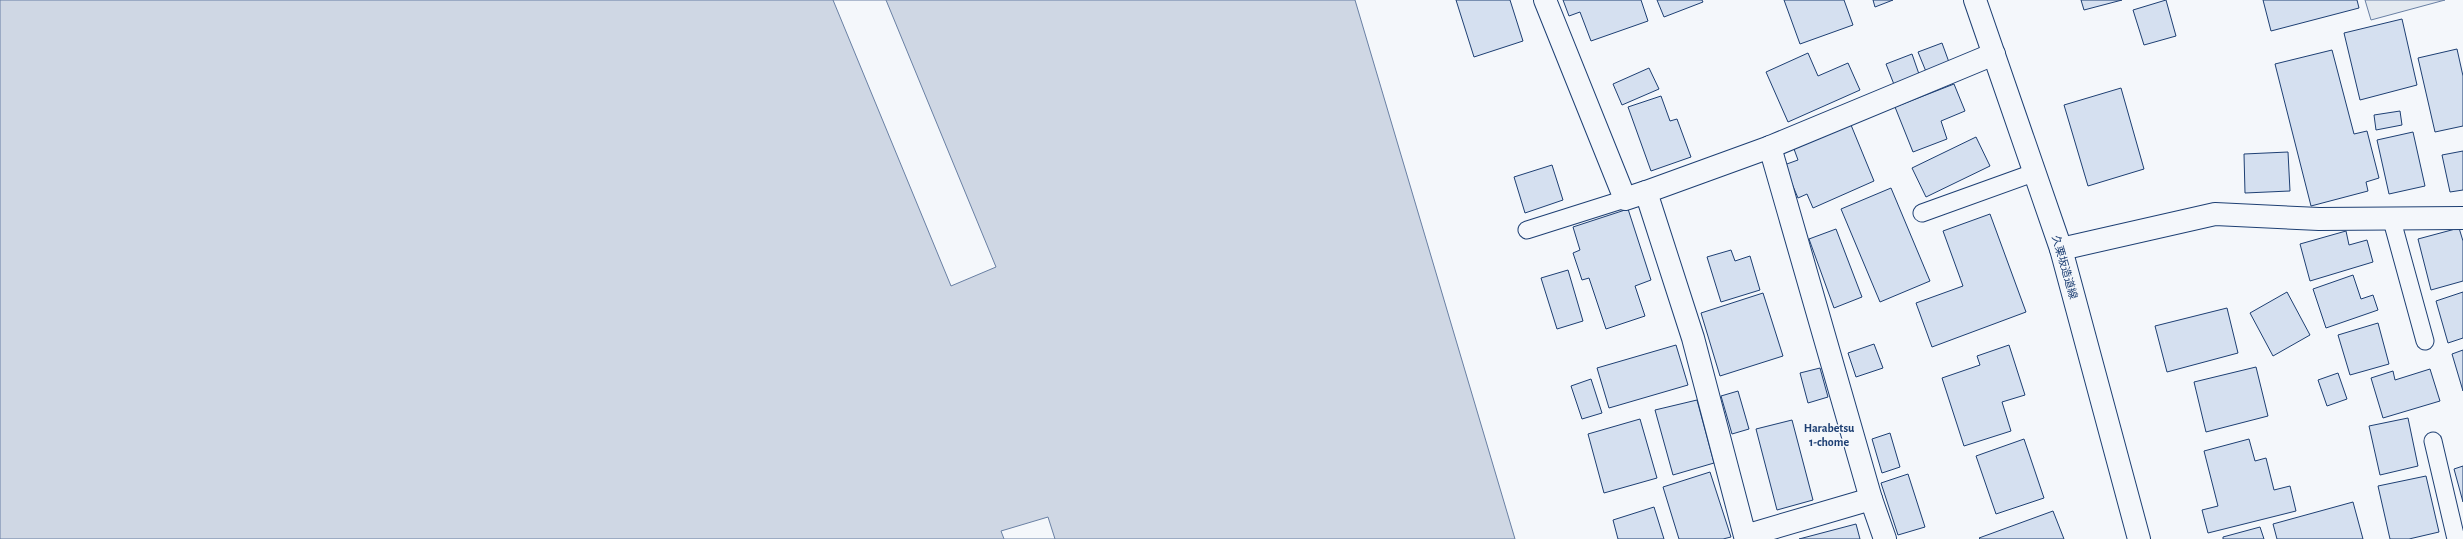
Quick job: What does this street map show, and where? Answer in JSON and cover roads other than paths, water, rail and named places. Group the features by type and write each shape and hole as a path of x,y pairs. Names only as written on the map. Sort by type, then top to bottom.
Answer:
{"street":[{"path":"1545,0 1625,199 1770,147 1994,54"},
{"name":"久栗坂造道線","path":"1975,0 2036,172 2061,249 2139,539"},
{"path":"1770,147 1871,499 1885,539"},
{"path":"1646,192 1693,338 1745,536 1782,532 1871,499"},
{"path":"2061,249 2215,214 2319,219 2391,217 2463,218"}],"lane":[{"path":"1922,213 2036,172"},
{"path":"1527,230 1625,199"},
{"path":"2391,217 2425,341"},
{"path":"2433,440 2456,539"}],"district":[{"name":"Harabetsu 1-chome","path":"1829,435"}]}
